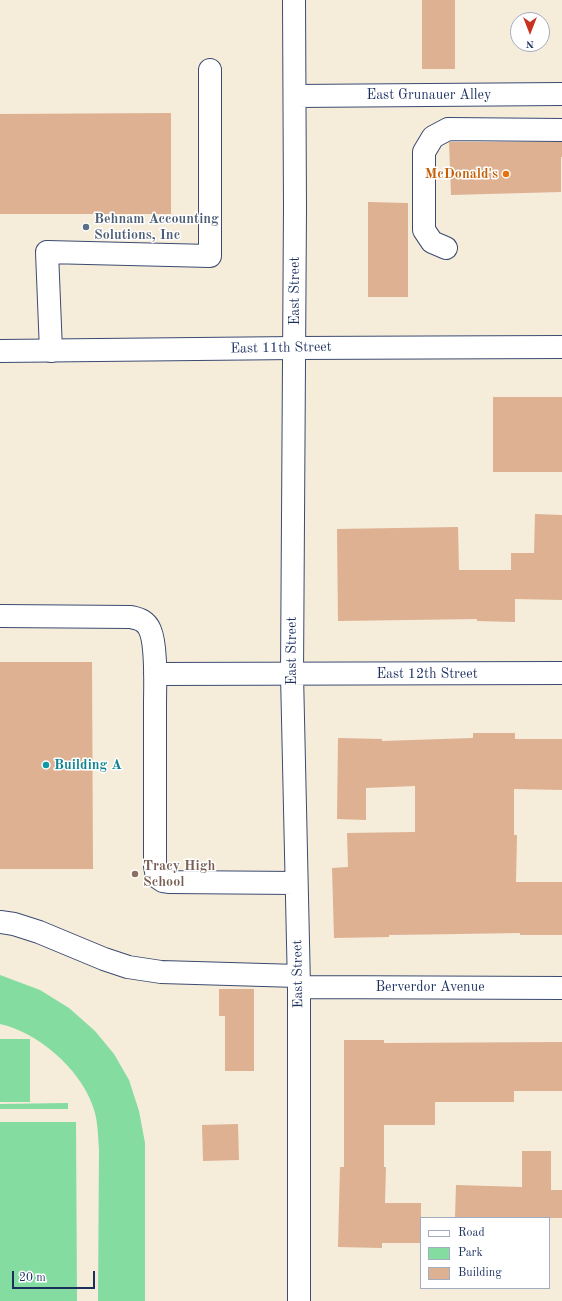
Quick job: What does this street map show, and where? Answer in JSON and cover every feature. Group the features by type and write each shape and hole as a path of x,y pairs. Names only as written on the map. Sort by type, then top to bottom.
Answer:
{"street":[{"name":"East Street","path":"294,0 295,348 292,674 298,981 299,1301"},
{"path":"51,351 47,252 210,256 210,70"},
{"name":"East Grunauer Alley","path":"295,96 562,94"},
{"path":"446,248 432,242 424,230 424,152 434,137 448,129 562,130"},
{"name":"East 11th Street","path":"0,351 562,347"},
{"path":"0,616 131,617 146,622 153,638 155,872 157,878 163,881 296,883"},
{"name":"East 12th Street","path":"154,674 562,673"},
{"name":"Berverdor Avenue","path":"0,922 14,924 39,932 104,959 128,967 161,972 298,981 562,988"}],"green space":[{"path":"0,975 40,990 69,1008 95,1031 114,1054 129,1080 139,1111 145,1143 145,1301 98,1301 99,1150 94,1109 86,1091 77,1077 55,1054 42,1043 28,1035 14,1028 0,1024"},
{"path":"0,1039 30,1039 30,1102 0,1102"},
{"path":"68,1103 68,1109 0,1109 0,1104"},
{"path":"0,1122 76,1122 77,1301 0,1301"}],"building":[{"path":"422,0 455,0 455,69 422,69"},
{"path":"171,113 171,214 0,214 0,114"},
{"name":"McDonald's","path":"449,142 562,142 561,192 451,195"},
{"path":"368,202 408,203 408,297 368,297"},
{"path":"493,397 562,397 562,472 493,472"},
{"path":"535,514 562,515 562,600 515,599 515,622 477,621 477,619 338,621 337,529 458,527 459,570 511,570 511,553 534,553"},
{"name":"Building A","path":"0,662 92,662 93,869 0,869"},
{"path":"473,733 515,733 515,739 562,739 562,790 514,789 514,835 517,835 516,882 562,882 562,935 520,935 520,933 389,935 389,937 334,938 332,868 348,867 347,833 415,832 415,786 366,788 366,820 337,819 338,738 382,739 382,741 473,738"},
{"path":"219,989 254,989 254,1071 225,1071 225,1016 219,1016"},
{"path":"344,1040 384,1040 384,1043 562,1042 562,1091 514,1091 514,1102 435,1102 435,1125 384,1125 384,1167 386,1167 385,1203 421,1203 420,1243 382,1243 382,1248 338,1247 340,1167 344,1167"},
{"path":"238,1124 239,1160 203,1161 202,1125"},
{"path":"522,1151 551,1151 551,1190 562,1190 562,1218 455,1217 456,1185 522,1187"}],"place":[{"name":"McDonald's","path":"506,174"},
{"name":"Behnam Accounting Solutions, Inc","path":"86,227"},
{"name":"Building A","path":"46,765"},
{"name":"Tracy High School","path":"135,874"}]}
